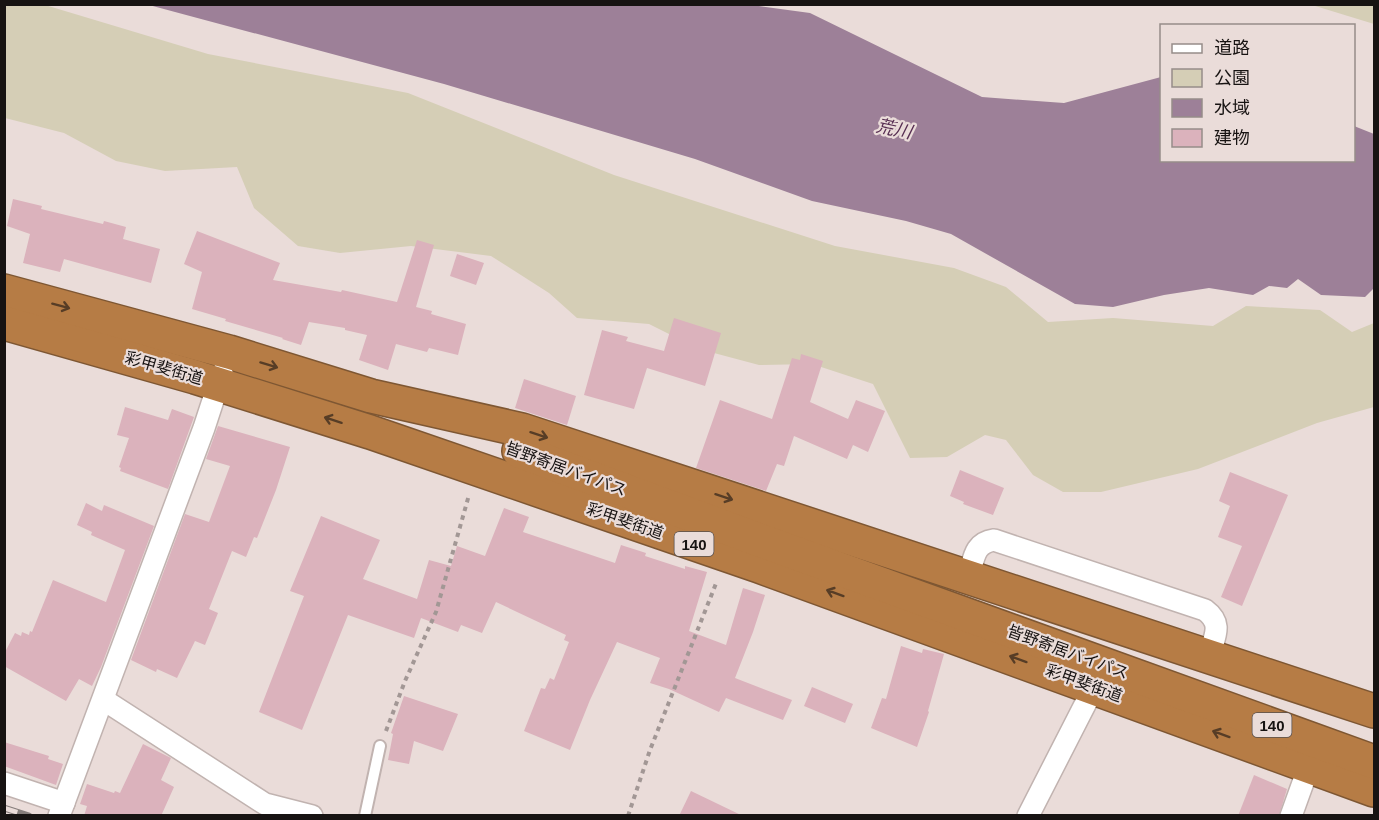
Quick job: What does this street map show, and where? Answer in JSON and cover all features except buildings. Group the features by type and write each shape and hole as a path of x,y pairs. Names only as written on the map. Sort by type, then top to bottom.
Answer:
{"highway":[{"name":"彩甲斐街道","path":"4,291 229,352 371,396 522,430 1374,711"},
{"name":"彩甲斐街道","path":"4,322 218,384 370,432 729,556 1374,790"},
{"name":"皆野寄居バイパス","path":"371,396 762,541 1374,762"},
{"name":"皆野寄居バイパス","path":"370,432 762,541"}],"street":[{"path":"4,783 61,809 104,700 204,428 229,352"},
{"path":"968,578 979,545 985,541 994,540 1205,610 1213,616 1217,627 1209,656"},
{"path":"1028,816 1094,687"},
{"path":"104,700 265,804 312,816"},
{"path":"1291,816 1309,766"}],"lane":[{"path":"365,816 380,746"}],"path":[{"path":"380,746 405,681 436,612 476,470"},
{"path":"627,816 658,729 721,570 729,556"}],"green space":[{"path":"4,5 45,5 208,54 408,93 614,175 835,246 954,268 1006,287 1048,322 1113,318 1213,326 1246,306 1320,310 1352,332 1374,323 1374,407 1317,423 1198,469 1101,492 1063,492 1033,475 1006,440 985,435 947,457 910,458 873,384 812,364 759,365 699,349 649,324 577,318 549,293 491,256 411,246 340,253 298,246 254,208 237,167 165,171 116,161 64,133 5,118"},
{"path":"1312,5 1374,5 1374,24"}],"water":[{"name":"荒川","path":"149,5 752,5 810,13 982,97 1064,103 1160,77 1160,162 1355,162 1355,126 1374,134 1374,288 1365,297 1321,295 1298,279 1287,288 1269,286 1253,295 1209,288 1164,295 1113,307 1075,304 951,234 906,221 812,201 695,159 444,84"}],"railway":[{"path":"4,808 29,816"}]}
